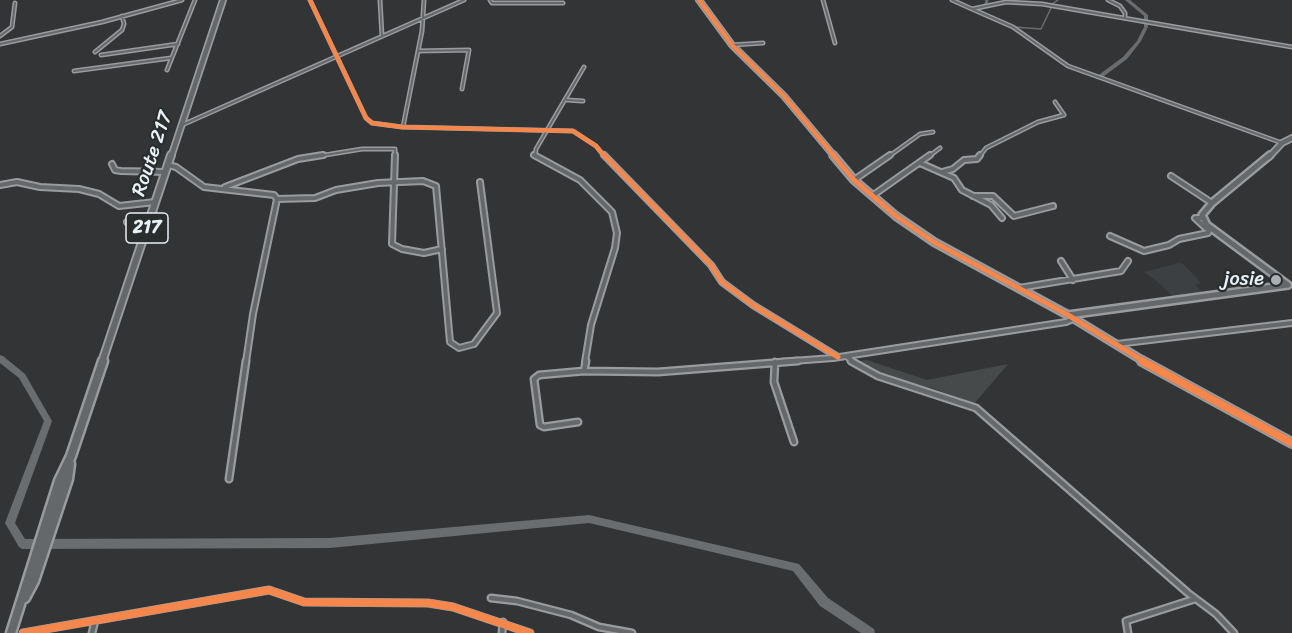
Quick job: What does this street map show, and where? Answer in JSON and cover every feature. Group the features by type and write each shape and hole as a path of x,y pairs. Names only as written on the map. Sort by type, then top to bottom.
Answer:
{"main road":[{"name":"Route 217","path":"11,633 30,582 223,0"}],"street":[{"path":"0,44 182,0"},
{"path":"167,70 195,0"},
{"path":"310,0 366,118 372,123 402,127 573,131 596,146 711,266 722,282 753,305 834,356"},
{"path":"380,0 382,36"},
{"path":"402,127 411,95 424,18 424,0"},
{"path":"182,125 464,0"},
{"path":"490,0 492,3 562,1 568,9"},
{"path":"699,0 732,45 784,96 854,180 915,230 1070,317 1143,362 1292,442"},
{"path":"823,0 835,43"},
{"path":"952,0 1013,27 1068,66 1282,143"},
{"path":"1108,0 1120,6 1125,13 1125,18"},
{"path":"972,9 989,4 1022,2 1292,47"},
{"path":"0,36 12,27 15,3"},
{"path":"94,52 122,30 124,24 122,16"},
{"path":"1255,36 1264,42"},
{"path":"732,45 763,43"},
{"path":"101,55 178,44"},
{"path":"417,51 469,50 462,89"},
{"path":"74,70 171,58"},
{"path":"584,67 534,156 568,172 606,203 612,212 617,233 611,266 591,326 584,371"},
{"path":"567,100 583,101"},
{"path":"942,172 953,170 964,160 977,159 986,148 1038,122 1064,115 1055,102"},
{"path":"854,180 920,134 933,132"},
{"path":"1290,286 1207,225 1203,218 1204,212 1212,203 1261,165 1282,143 1292,138"},
{"path":"230,188 298,159 330,152 386,147 394,149 392,244 402,249 424,253 442,249"},
{"path":"871,196 940,148"},
{"path":"920,163 957,180 962,190 991,205 1002,218"},
{"path":"112,164 115,170 121,171 166,172"},
{"path":"168,165 176,167 204,187 230,188 274,195 277,199 315,198 336,190 378,183 423,182 436,186 450,342 459,348 474,344 497,313 480,182"},
{"path":"1171,176 1212,203"},
{"path":"0,185 17,182 40,187 86,190 99,194 119,206 144,201 156,202"},
{"path":"969,195 993,196 1014,216 1053,206"},
{"path":"229,479 253,314 277,199"},
{"path":"127,222 151,216"},
{"path":"1110,236 1144,251 1169,245 1179,239 1208,233 1209,231 1195,218 1203,218"},
{"path":"1061,261 1073,280"},
{"path":"1018,288 1121,271 1128,261"},
{"path":"579,422 544,427 540,425 534,379 539,375 584,371 658,372 847,356 1066,322 1070,317 1290,286"},
{"path":"1115,344 1292,322"},
{"path":"847,356 854,364 878,376 976,408 1195,599 1216,614 1234,633"},
{"path":"775,362 774,382 794,442"},
{"path":"23,633 269,590 304,602 440,605 503,622 530,633"},
{"path":"491,598 528,604 571,615 599,627 632,633"},
{"path":"1128,633 1126,621 1195,599"},
{"path":"92,633 95,621"},
{"path":"502,633 503,622"}],"shaded area":[{"path":"1179,263 1196,277 1200,283 1195,285 1205,295 1175,299 1144,272"},
{"path":"867,360 927,380 1008,364 974,404 935,389 878,374 854,362"}],"waterway":[{"path":"986,4 987,0"},
{"path":"1052,4 1058,0"},
{"path":"1098,78 1125,58 1139,41 1146,27 1146,16 1127,0"},
{"path":"1014,27 1041,29 1052,6"},
{"path":"1010,27 1065,66"},
{"path":"1073,69 1093,76"},
{"path":"1157,99 1254,134"},
{"path":"0,358 22,376 48,421 10,523 22,544 330,543 589,519 796,567 824,602 870,633"}],"cycle path":[{"path":"310,0 366,118 372,123 402,127 573,131 596,146 630,184 711,265 722,282 753,305 838,357"},
{"path":"699,0 732,45 784,96 854,180 896,216 934,242 1068,315 1135,357 1292,443"},
{"path":"23,633 269,590 304,602 428,603 453,607 530,633"}],"place":[{"name":"josie","path":"1276,280"}]}
